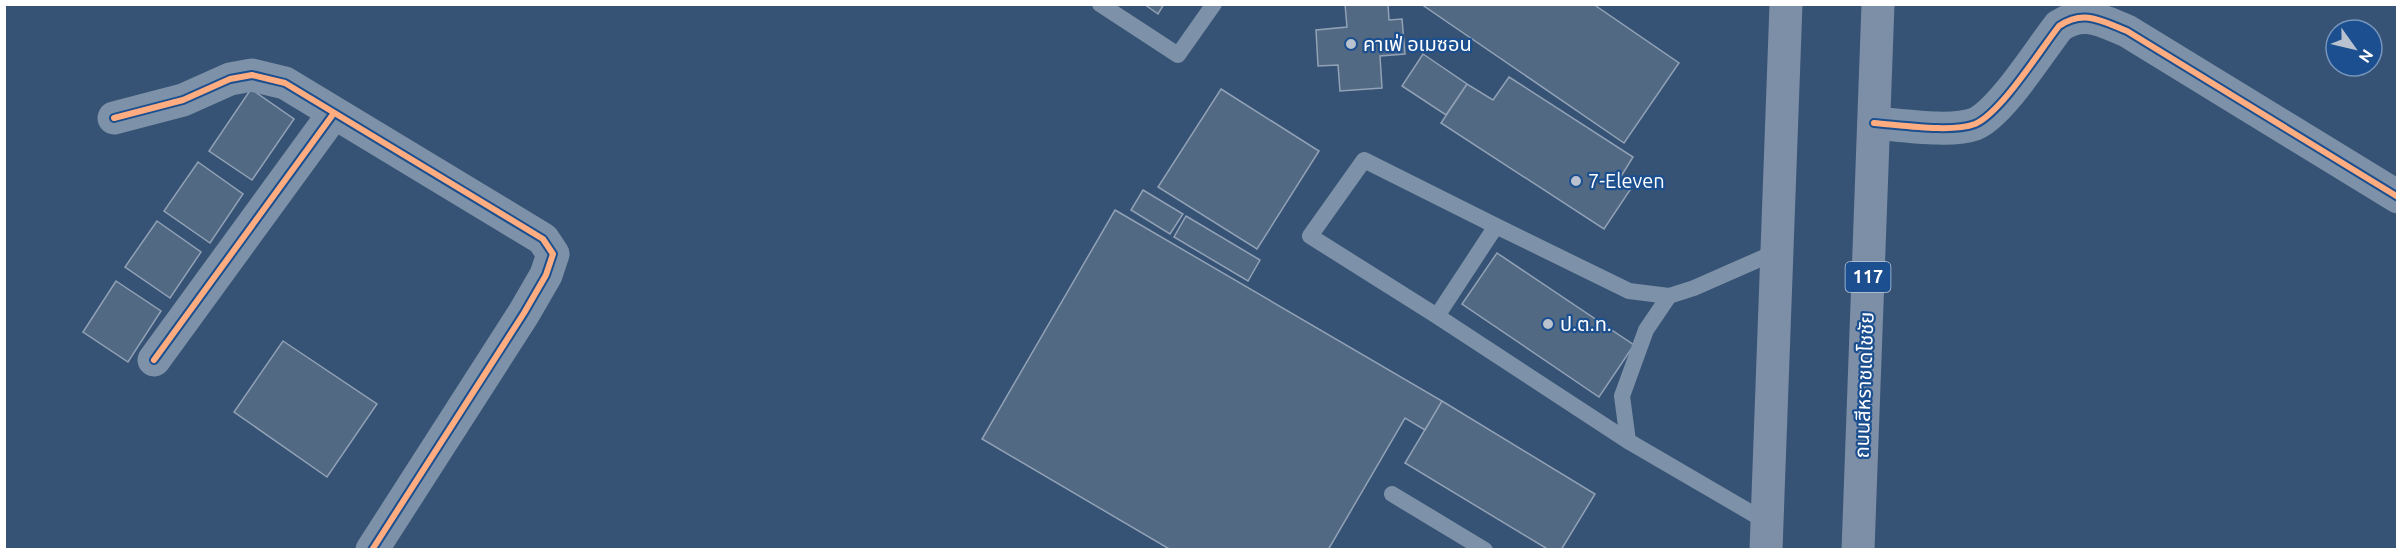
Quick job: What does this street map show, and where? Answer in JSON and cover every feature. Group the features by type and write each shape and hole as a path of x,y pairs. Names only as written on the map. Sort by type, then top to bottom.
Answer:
{"main road":[{"path":"1766,536 1786,4"},
{"name":"ถนนสีหราชเดโชชัย","path":"1858,549 1878,4"}],"street":[{"path":"1874,123 1954,128 1976,123 1995,110 2059,26 2068,19 2081,16 2127,31 2397,197"},
{"path":"114,118 183,100 230,79 252,75 285,83 543,239 554,254 546,275 524,313 372,549"},
{"path":"154,360 334,113"}],"lane":[{"path":"1100,4 1178,55 1214,4"},
{"path":"1766,536 1628,441 1310,236 1364,160 1629,291 1669,296 1694,288 1776,252"},
{"path":"1437,316 1496,226"},
{"path":"1628,441 1622,396 1646,330 1669,296"},
{"path":"1392,494 1485,549"}],"building":[{"path":"1144,4 1164,4 1158,14"},
{"path":"1345,4 1388,4 1389,20 1402,19 1405,54 1380,56 1382,88 1340,91 1338,65 1318,66 1316,30 1347,27"},
{"path":"1421,4 1593,4 1679,63 1624,143"},
{"path":"1423,54 1467,84 1446,115 1402,86"},
{"path":"1509,77 1633,157 1620,178 1632,187 1604,229 1441,123 1467,84 1493,100"},
{"path":"251,89 294,119 252,180 209,151"},
{"path":"1221,89 1319,151 1257,249 1158,187"},
{"path":"198,162 243,194 210,243 164,211"},
{"path":"1143,190 1183,214 1170,234 1131,210"},
{"path":"1115,210 1442,401 1425,430 1405,418 1328,550 1171,550 982,439"},
{"path":"1186,216 1260,260 1248,281 1174,237"},
{"path":"157,221 201,252 170,298 125,267"},
{"path":"1497,253 1634,345 1599,397 1462,304"},
{"path":"116,281 161,311 128,362 83,332"},
{"path":"283,341 377,404 327,477 234,412"},
{"path":"1442,401 1595,494 1561,550 1549,550 1405,463"}],"cycle path":[{"path":"1874,123 1940,128 1965,127 1975,124 1985,118 2008,94 2059,26 2077,18 2093,18 2127,31 2398,197"},
{"path":"114,118 183,100 230,79 252,75 285,83 543,239 553,254 546,275 524,313 372,550"},
{"path":"154,360 334,113"}],"place":[{"name":"คาเฟ่ อเมซอน","path":"1351,44"},
{"name":"7-Eleven","path":"1576,181"},
{"name":"ป.ต.ท.","path":"1548,324"}]}
